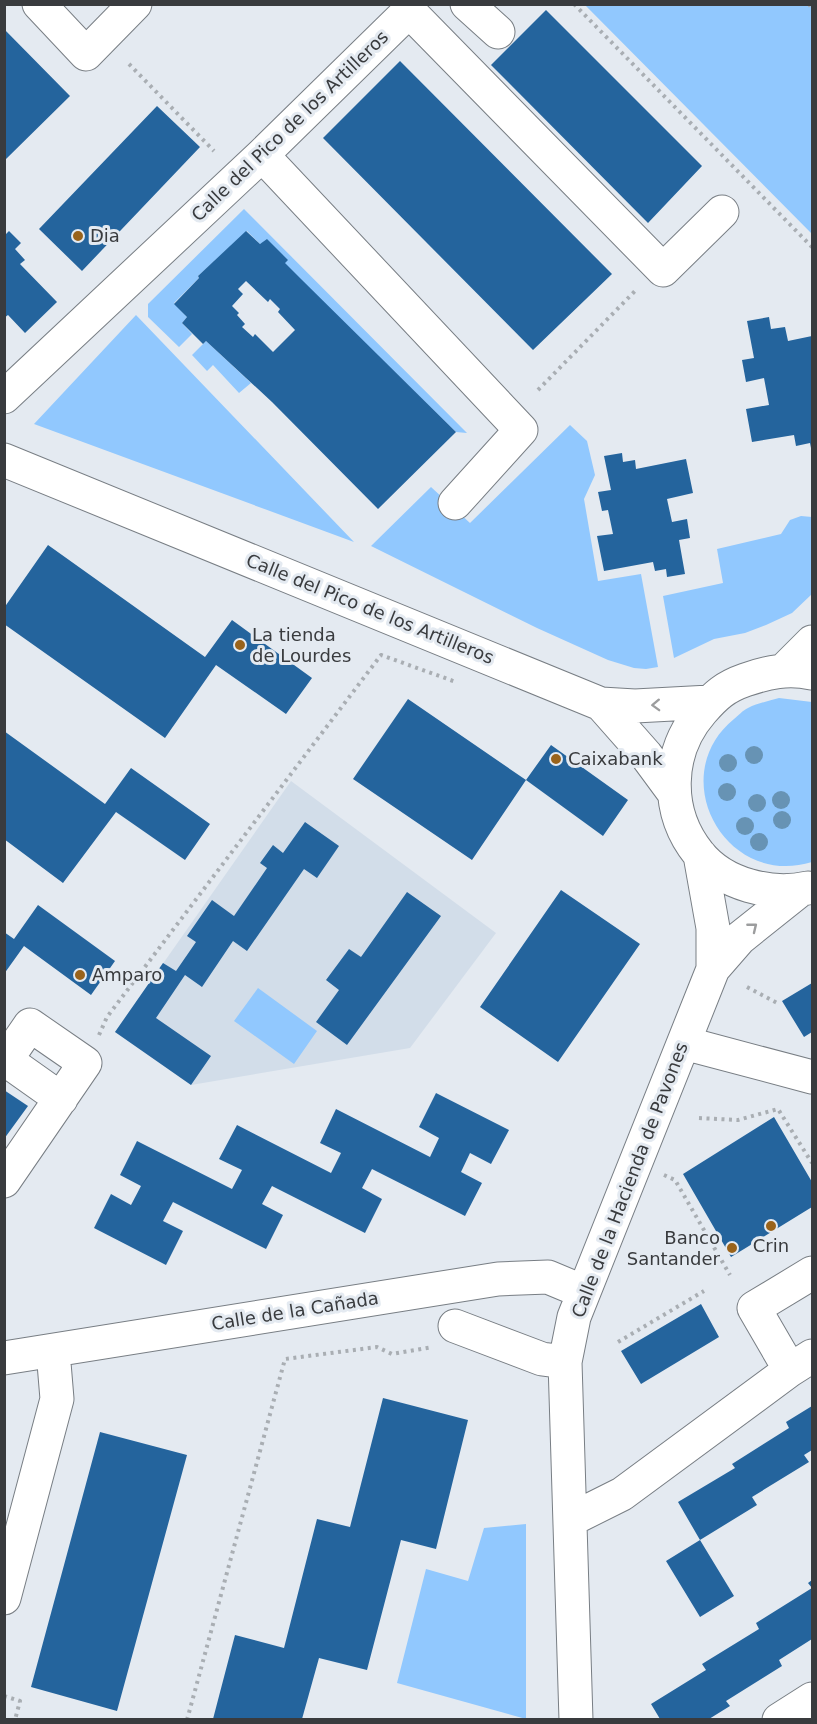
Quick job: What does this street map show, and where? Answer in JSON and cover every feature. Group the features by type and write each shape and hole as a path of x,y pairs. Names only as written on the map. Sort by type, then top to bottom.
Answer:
{"street":[{"path":"39,4 86,54 135,4"},
{"path":"468,4 498,32"},
{"name":"Calle del Pico de los Artilleros","path":"4,397 262,155 413,8 663,270 722,212"},
{"path":"262,155 521,430 455,503"},
{"name":"Calle del Pico de los Artilleros","path":"4,460 602,704 635,706 710,702"},
{"path":"806,889 768,891 747,885 720,872 700,855 687,834 679,813 674,793 674,768 681,742 693,721 710,702 728,686 768,672 798,671 813,642"},
{"name":"Calle del Pico de los Artilleros","path":"602,704 646,755 674,793"},
{"name":"Calle de la Hacienda de Pavones","path":"700,855 713,927 713,969"},
{"name":"Calle de la Hacienda de Pavones","path":"576,1719 565,1362 574,1317 713,969 740,938 806,889"},
{"path":"4,1181 61,1099 85,1063 30,1025 6,1060 61,1099"},
{"path":"684,1043 813,1077"},
{"path":"570,1520 621,1494 801,1363 753,1308 813,1273"},
{"name":"Calle de la Cañada","path":"4,1358 498,1279 548,1277 584,1292"},
{"path":"450,1336 542,1359 565,1362"},
{"path":"4,1598 57,1399 53,1351"},
{"path":"779,1719 813,1699"}],"path":[{"path":"574,4 813,247"},
{"path":"808,4 813,9"},
{"path":"129,64 214,151"},
{"path":"538,390 635,291"},
{"path":"85,1063 107,1017 381,655 460,683"},
{"path":"747,987 780,1004"},
{"path":"699,1118 738,1120 778,1109 813,1163"},
{"path":"636,1164 675,1180 730,1275"},
{"path":"618,1342 704,1291"},
{"path":"187,1719 285,1359 377,1347 392,1354 450,1336"},
{"path":"4,1696 20,1701 15,1719"}],"shaded area":[{"path":"585,5 812,5 812,234"},
{"path":"244,209 467,433 456,432 263,243 260,244 247,231 198,276 199,278 174,303 187,317 182,323 192,334 179,347 148,317 148,304"},
{"path":"136,315 354,542 34,424"},
{"path":"206,341 251,383 239,393 213,365 207,371 192,355"},
{"path":"570,425 587,441 595,475 584,499 598,581 641,574 658,667 634,668 608,660 537,628 371,546 431,487 470,523"},
{"path":"801,516 812,517 812,594 792,613 745,633 714,639 674,658 663,596 723,583 717,549 781,534 790,520"},
{"path":"779,698 812,702 812,862 781,866 753,859 731,844 714,822 705,796 704,769 714,743 734,719 748,708"},
{"path":"291,781 496,933 410,1048 191,1085 115,1032"},
{"path":"258,988 317,1031 294,1064 234,1021"},
{"path":"526,1524 526,1719 397,1683 426,1569 468,1581 484,1528"}],"building":[{"path":"546,10 702,166 648,223 491,65"},
{"path":"4,29 70,96 4,161"},
{"path":"400,61 612,274 533,350 323,138"},
{"path":"157,106 200,147 82,271 39,229"},
{"path":"9,231 21,243 15,249 25,260 20,264 57,302 25,333 8,315 4,318 4,236"},
{"path":"246,231 260,244 267,239 288,260 285,263 456,432 378,509 272,402 206,341 203,344 182,323 187,317 174,304 199,278 198,276","holes":["246,281 268,302 270,299 280,309 278,312 295,330 273,352 255,334 253,337 242,327 245,324 232,306 243,294 238,289"]},
{"path":"769,317 771,329 785,327 788,341 812,336 812,453 810,443 796,446 794,435 752,442 746,409 769,405 764,378 746,382 742,360 754,358 747,321"},
{"path":"622,453 623,462 635,460 636,469 686,459 693,493 667,499 672,522 687,519 690,538 679,540 685,574 667,577 666,569 655,571 653,562 604,571 597,536 613,534 608,510 602,511 598,492 611,490 604,456"},
{"path":"48,545 205,657 232,620 312,678 286,714 216,665 165,738 4,624 4,608"},
{"path":"408,699 526,780 472,860 353,779"},
{"path":"4,731 105,804 131,768 210,824 185,860 116,812 63,883 4,839"},
{"path":"551,745 628,800 603,836 526,780"},
{"path":"305,822 339,846 317,878 304,869 247,951 233,941 202,987 185,975 156,1018 211,1056 191,1085 115,1032 163,963 176,971 196,942 187,936 212,900 234,916 267,868 260,863 273,845 283,853"},
{"path":"561,890 640,944 558,1062 480,1007"},
{"path":"407,892 441,916 347,1045 316,1022 339,990 326,980 349,949 361,957"},
{"path":"38,905 115,961 91,995 24,946 4,974 4,932 14,939"},
{"path":"812,983 812,1032 804,1037 782,1001"},
{"path":"4,1090 28,1106 4,1139"},
{"path":"436,1093 509,1130 491,1164 470,1153 461,1172 482,1183 465,1216 372,1169 362,1188 382,1199 365,1233 272,1186 262,1204 283,1215 266,1249 173,1202 163,1221 183,1231 166,1265 94,1228 111,1194 131,1205 141,1186 120,1175 137,1141 232,1189 242,1170 219,1159 237,1125 331,1173 341,1153 320,1143 336,1109 430,1157 439,1138 419,1127"},
{"path":"774,1117 812,1182 812,1207 731,1257 683,1174"},
{"path":"701,1304 719,1337 641,1384 621,1351"},
{"path":"383,1398 468,1420 436,1549 401,1540 367,1670 319,1658 302,1719 213,1719 235,1635 284,1648 317,1519 350,1527"},
{"path":"812,1406 812,1450 804,1455 809,1462 752,1497 757,1505 700,1540 678,1502 735,1468 732,1464 789,1428 786,1422"},
{"path":"100,1432 187,1455 117,1711 31,1687"},
{"path":"700,1540 734,1596 700,1617 666,1561"},
{"path":"812,1588 812,1639 779,1660 782,1666 726,1701 730,1706 709,1719 660,1719 651,1704 706,1670 702,1664 759,1629 756,1623"}],"place":[{"name":"Dia","path":"78,236"},
{"name":"La tienda de Lourdes","path":"240,645"},
{"name":"Caixabank","path":"556,759"},
{"name":"Amparo","path":"80,975"},
{"name":"Crin","path":"771,1226"},
{"name":"Banco Santander","path":"732,1248"}]}
